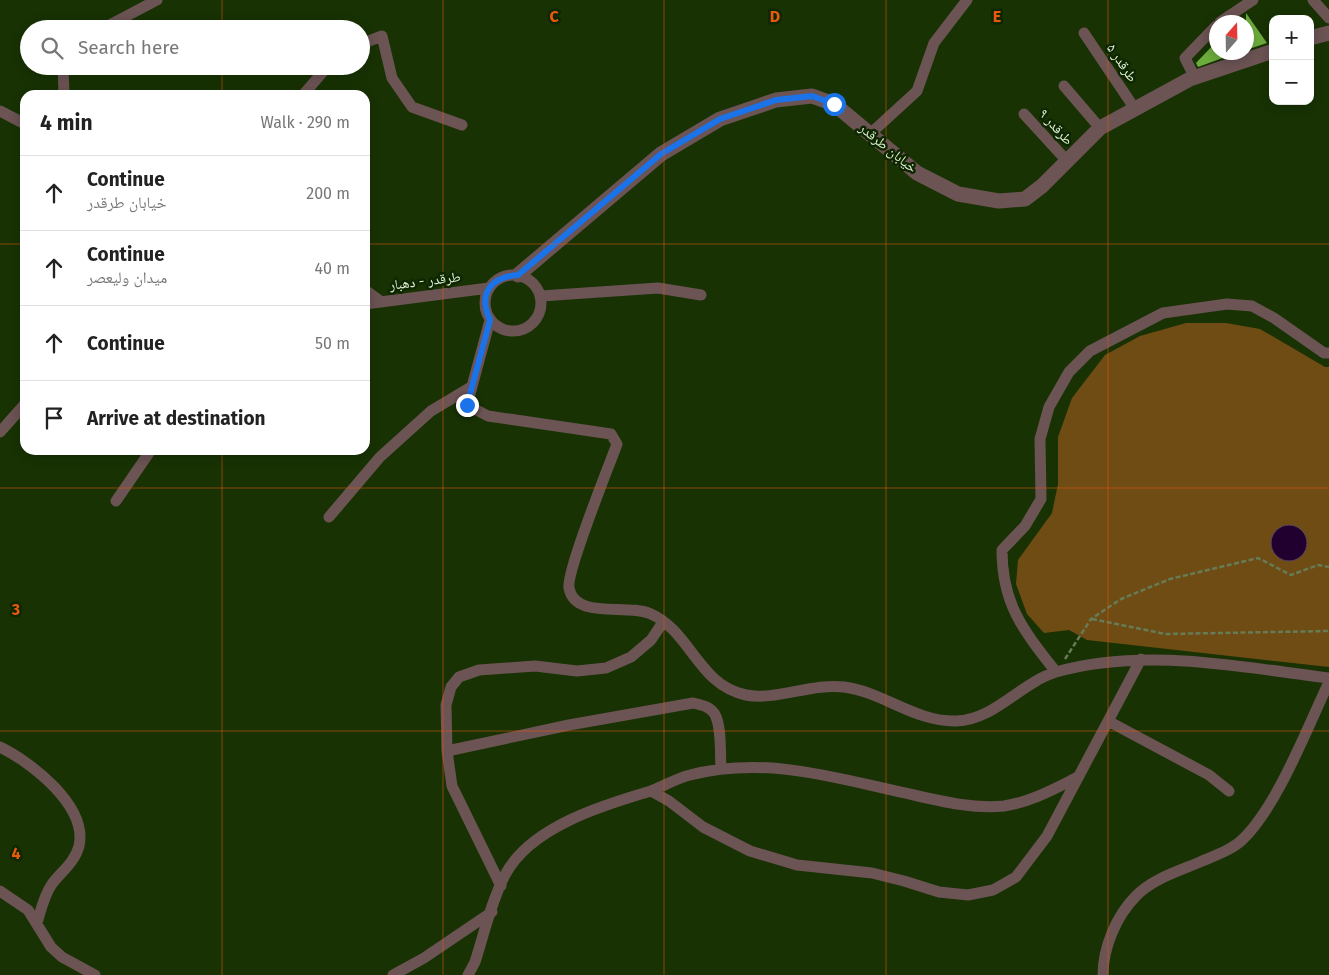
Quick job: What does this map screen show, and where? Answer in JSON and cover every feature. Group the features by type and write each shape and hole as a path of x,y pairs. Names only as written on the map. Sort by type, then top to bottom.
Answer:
{"street":[{"path":"119,20 157,0"},
{"path":"870,134 917,91 934,43 966,0"},
{"path":"1230,15 1253,0"},
{"path":"1313,0 1329,18"},
{"path":"1195,78 1185,58 1209,33"},
{"path":"1314,37 1329,33"},
{"name":"طرقدر ۵","path":"1084,34 1135,109"},
{"path":"370,41 382,36 392,78 412,107 462,125"},
{"name":"خیابان طرقدر","path":"518,275 661,154 720,119 776,100 812,96 834,104 917,173 958,194 999,201 1025,199 1100,128 1195,78 1269,52"},
{"path":"63,75 64,90"},
{"path":"307,90 320,75"},
{"path":"1064,86 1100,128"},
{"path":"0,111 20,121"},
{"name":"طرقدر ۹","path":"1024,114 1067,161"},
{"path":"518,275 532,282 541,296 542,308 538,318 530,326 520,331 509,332 499,328 490,320 485,310 485,299 489,288 496,280 506,276 518,275"},
{"name":"طرقدر - دهبار","path":"370,303 489,288"},
{"path":"541,296 658,288 701,295"},
{"path":"370,294 380,301"},
{"path":"1056,672 1027,635 1011,605 1002,576 1002,550 1025,526 1041,500 1040,439 1049,407 1070,372 1090,351 1163,313 1227,304 1252,306 1274,318 1324,353 1329,353"},
{"path":"490,320 467,405 488,416 611,434 617,444 573,565 568,586 574,600 590,609 636,609 652,614 663,622 720,686 747,696 843,687 869,694 930,719 955,721 976,719 1039,678 1056,672 1141,659 1174,659 1329,678"},
{"path":"329,517 380,457 416,424 431,411 471,387"},
{"path":"0,432 20,410"},
{"path":"116,501 148,455"},
{"path":"501,886 452,786 447,752 446,705 451,687 459,677 479,670 535,666 577,670 606,668 631,657 651,640 663,622"},
{"path":"652,791 669,801 703,827 750,851 797,865 872,873 904,880 939,892 968,895 994,890 1016,877 1046,836 1141,659"},
{"path":"1102,975 1103,958 1116,924 1136,896 1160,880 1218,855 1242,840 1257,823 1270,802 1329,682"},
{"path":"447,752 569,725 693,703 706,706 714,713 718,726 721,768"},
{"path":"1108,721 1209,775 1229,790"},
{"path":"0,747 17,755 56,789 74,812 78,826 79,846 68,866 52,884 44,900 37,923"},
{"path":"468,975 505,875 522,854 546,832 688,775 721,768 768,766 808,771 966,806 1004,806 1042,796 1078,777"},
{"path":"0,891 28,910 51,947 62,957 95,975"},
{"path":"393,975 424,958 492,912"}],"path":[{"path":"1056,672 1091,619 1121,599 1170,579 1258,558 1291,575 1318,565 1329,567"},
{"path":"1091,619 1165,634 1329,631"}],"shaded area":[{"path":"1186,323 1226,323 1260,329 1325,367 1329,367 1329,667 1087,640 1069,630 1044,633 1027,614 1016,584 1018,560 1052,513 1058,484 1058,437 1072,398 1105,355 1140,336"},
{"path":"1289,525 1301,531 1307,543 1301,555 1289,561 1277,555 1271,543 1277,531"}],"building":[{"path":"1254,24 1267,43 1254,47"},
{"path":"1209,49 1209,60 1217,60 1198,67 1196,63"}],"route":[{"path":"467,405 490,320 485,310 485,299 489,288 496,280 506,276 518,275 661,154 720,119 776,100 812,96 834,104"}]}
